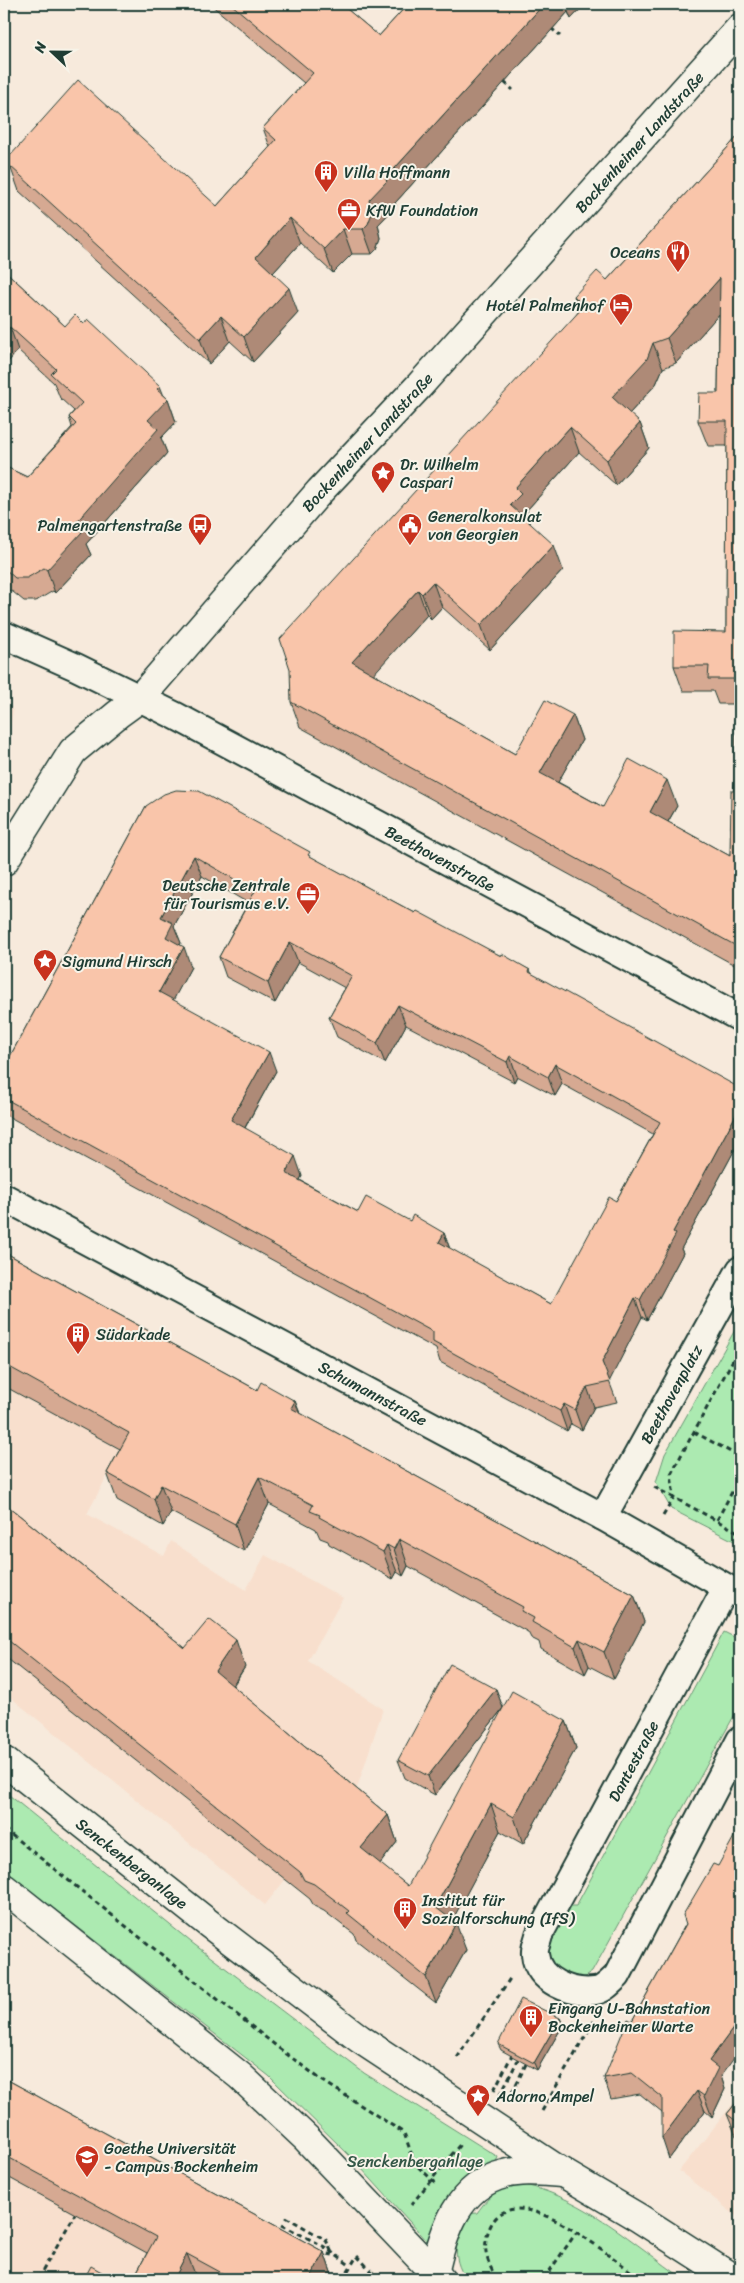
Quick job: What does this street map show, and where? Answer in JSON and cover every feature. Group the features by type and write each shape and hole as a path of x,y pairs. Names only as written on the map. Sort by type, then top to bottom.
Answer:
{"main road":[{"name":"Bockenheimer Landstraße","path":"4,861 73,752 140,698 320,492 419,386 739,32"},
{"name":"Senckenberganlage","path":"4,1761 239,1948 360,2039 563,2173 639,2218 734,2279"},
{"path":"4,1888 240,2076 308,2138 437,2276"},
{"path":"437,2276 447,2227 461,2203 472,2190 486,2181 505,2174 526,2171 563,2173"}],"street":[{"path":"4,635 140,698"},
{"name":"Beethovenstraße","path":"140,698 740,1018"},
{"name":"Schumannstraße","path":"4,1197 603,1517 733,1591"},
{"name":"Beethovenplatz","path":"603,1517 740,1270"},
{"name":"Dantestraße","path":"733,1591 540,1936 534,1953 538,1969 554,1982 574,1990 596,1991 607,1985 617,1976 740,1740"}],"path":[{"path":"545,23 560,36"},
{"path":"504,82 512,90"},
{"path":"648,1543 674,1498 671,1474 740,1347"},
{"path":"694,1432 740,1457"},
{"path":"628,1471 740,1533"},
{"path":"717,1520 740,1477"},
{"path":"4,1829 323,2082 404,2133 415,2164 432,2179"},
{"path":"457,2058 512,1974"},
{"path":"542,2111 595,2019"},
{"path":"494,2092 514,2051"},
{"path":"500,2096 521,2055"},
{"path":"504,2109 528,2059"},
{"path":"408,2208 466,2138"},
{"path":"496,2279 485,2254 486,2241 492,2223 505,2211 535,2211 576,2233 641,2279"},
{"path":"38,2279 75,2214"},
{"path":"286,2217 326,2240 334,2255"},
{"path":"282,2225 323,2246 351,2266"},
{"path":"544,2279 576,2233"},
{"path":"319,2253 334,2255"},
{"path":"343,2279 357,2256 379,2279"}],"shaded area":[{"path":"4,696 13,711 9,732 4,738"},
{"path":"4,1274 131,1431 87,1514 164,1556 171,1541 246,1590 265,1555 343,1598 308,1661 383,1709 356,1791 265,1905 4,1692"},
{"name":"Goethe Universität - Campus Bockenheim","path":"4,2076 337,2279 4,2279"},
{"path":"740,2095 740,2219 679,2171"}],"green space":[{"path":"740,1321 740,1544 671,1509 656,1482 665,1454"},
{"path":"724,1632 740,1640 740,1705 592,1972 579,1981 547,1964 544,1953 568,1906 576,1906"},
{"name":"Senckenberganlage","path":"4,1791 191,1942 364,2073 498,2157 496,2162 470,2176 452,2193 439,2215 428,2242 352,2158 269,2076 4,1870"},
{"name":"Senckenberganlage","path":"525,2185 569,2201 589,2212 609,2224 684,2279 466,2279 458,2262 457,2255 458,2240 465,2214 477,2213 487,2200 503,2189"}],"building":[{"path":"231,4 341,4 379,36 408,4 544,4 385,179 387,181 369,200 372,213 368,224 363,229 343,229 324,249 290,218 256,257 289,288 244,337 221,316 200,339 10,166 10,156 78,80 217,206 276,140 263,128 313,73"},
{"path":"740,134 740,948 291,702 290,669 280,639 584,306 574,296 597,271 607,280","holes":["720,278 718,393 699,393 698,421 727,421 726,632 674,631 674,666 709,666 708,679 736,679 735,770 734,791 731,791 730,856 650,812 667,780 629,759 603,807 540,773 573,715 545,700 515,754 352,662 418,590 422,594 433,582 481,625 554,545 510,505 521,494 515,488 570,427 607,460 640,423 612,397 647,359 653,343 667,338"]},
{"path":"4,270 65,326 75,315 84,324 88,319 160,386 157,389 168,399 148,420 158,429 74,525 82,532 47,570 44,568 27,578 15,578 4,568 4,466 27,477 76,424 69,417 82,403 51,374 56,369 10,327 4,334"},
{"path":"176,790 199,791 310,852 308,855 415,913 417,911 501,956 502,954 530,970 529,972 736,1086 740,1107 673,1232 676,1234 640,1300 635,1298 602,1362 610,1382 587,1387 575,1410 564,1404 560,1411 433,1342 433,1332 4,1098 4,1074 11,1061 8,1060 146,806 164,794","holes":["194,856 255,891 219,957 268,983 290,942 352,976 329,1017 377,1043 398,1005 507,1062 510,1056 548,1077 555,1064 660,1122 616,1201 609,1197 551,1304 439,1242 444,1233 413,1215 410,1221 366,1197 358,1212 286,1173 295,1156 231,1120 269,1052 159,992 184,947 166,937 173,923 161,917"]},
{"path":"4,1252 257,1390 261,1382 295,1401 291,1408 634,1595 604,1652 579,1639 575,1647 532,1622 534,1618 521,1611 523,1607 399,1539 394,1549 387,1545 383,1552 310,1511 313,1505 259,1477 235,1524 161,1485 154,1499 107,1473 129,1433 4,1364"},
{"path":"4,1503 185,1648 209,1619 236,1640 215,1671 388,1815 361,1848 408,1886 512,1691 566,1721 514,1817 491,1804 435,1907 456,1923 426,1977 347,1913 349,1911 314,1884 304,1880 300,1872 4,1637"},
{"path":"450,1664 496,1689 428,1776 398,1760"},
{"path":"740,1826 740,2019 709,2061 718,2068 704,2096 697,2091 662,2138 662,2097 632,2073 604,2078 628,2019 632,2021 686,1924 683,1915 713,1864 718,1866"},
{"name":"Eingang U-Bahnstation Bockenheimer Warte","path":"521,1999 560,2018 534,2063 498,2044"},
{"name":"Goethe Universität - Campus Bockenheim","path":"4,2078 324,2252 310,2279 233,2279 187,2254 174,2279 133,2279 156,2237 4,2155"},
{"path":"740,2098 740,2124 727,2114"},
{"path":"91,2266 114,2279 84,2279"}],"place":[{"name":"Villa Hoffmann","path":"326,193"},
{"name":"KfW Foundation","path":"349,231"},
{"name":"Oceans","path":"678,273"},
{"name":"Hotel Palmenhof","path":"621,326"},
{"name":"Dr. Wilhelm Caspari","path":"383,494"},
{"name":"Palmengartenstraße","path":"200,546"},
{"name":"Generalkonsulat von Georgien","path":"410,546"},
{"name":"Deutsche Zentrale für Tourismus e.V.","path":"308,915"},
{"name":"Sigmund Hirsch","path":"45,982"},
{"name":"Südarkade","path":"78,1355"},
{"name":"Institut für Sozialforschung (IfS)","path":"405,1930"},
{"name":"Eingang U-Bahnstation Bockenheimer Warte","path":"531,2038"},
{"name":"Adorno Ampel","path":"478,2117"},
{"name":"Goethe Universität - Campus Bockenheim","path":"87,2178"}]}
